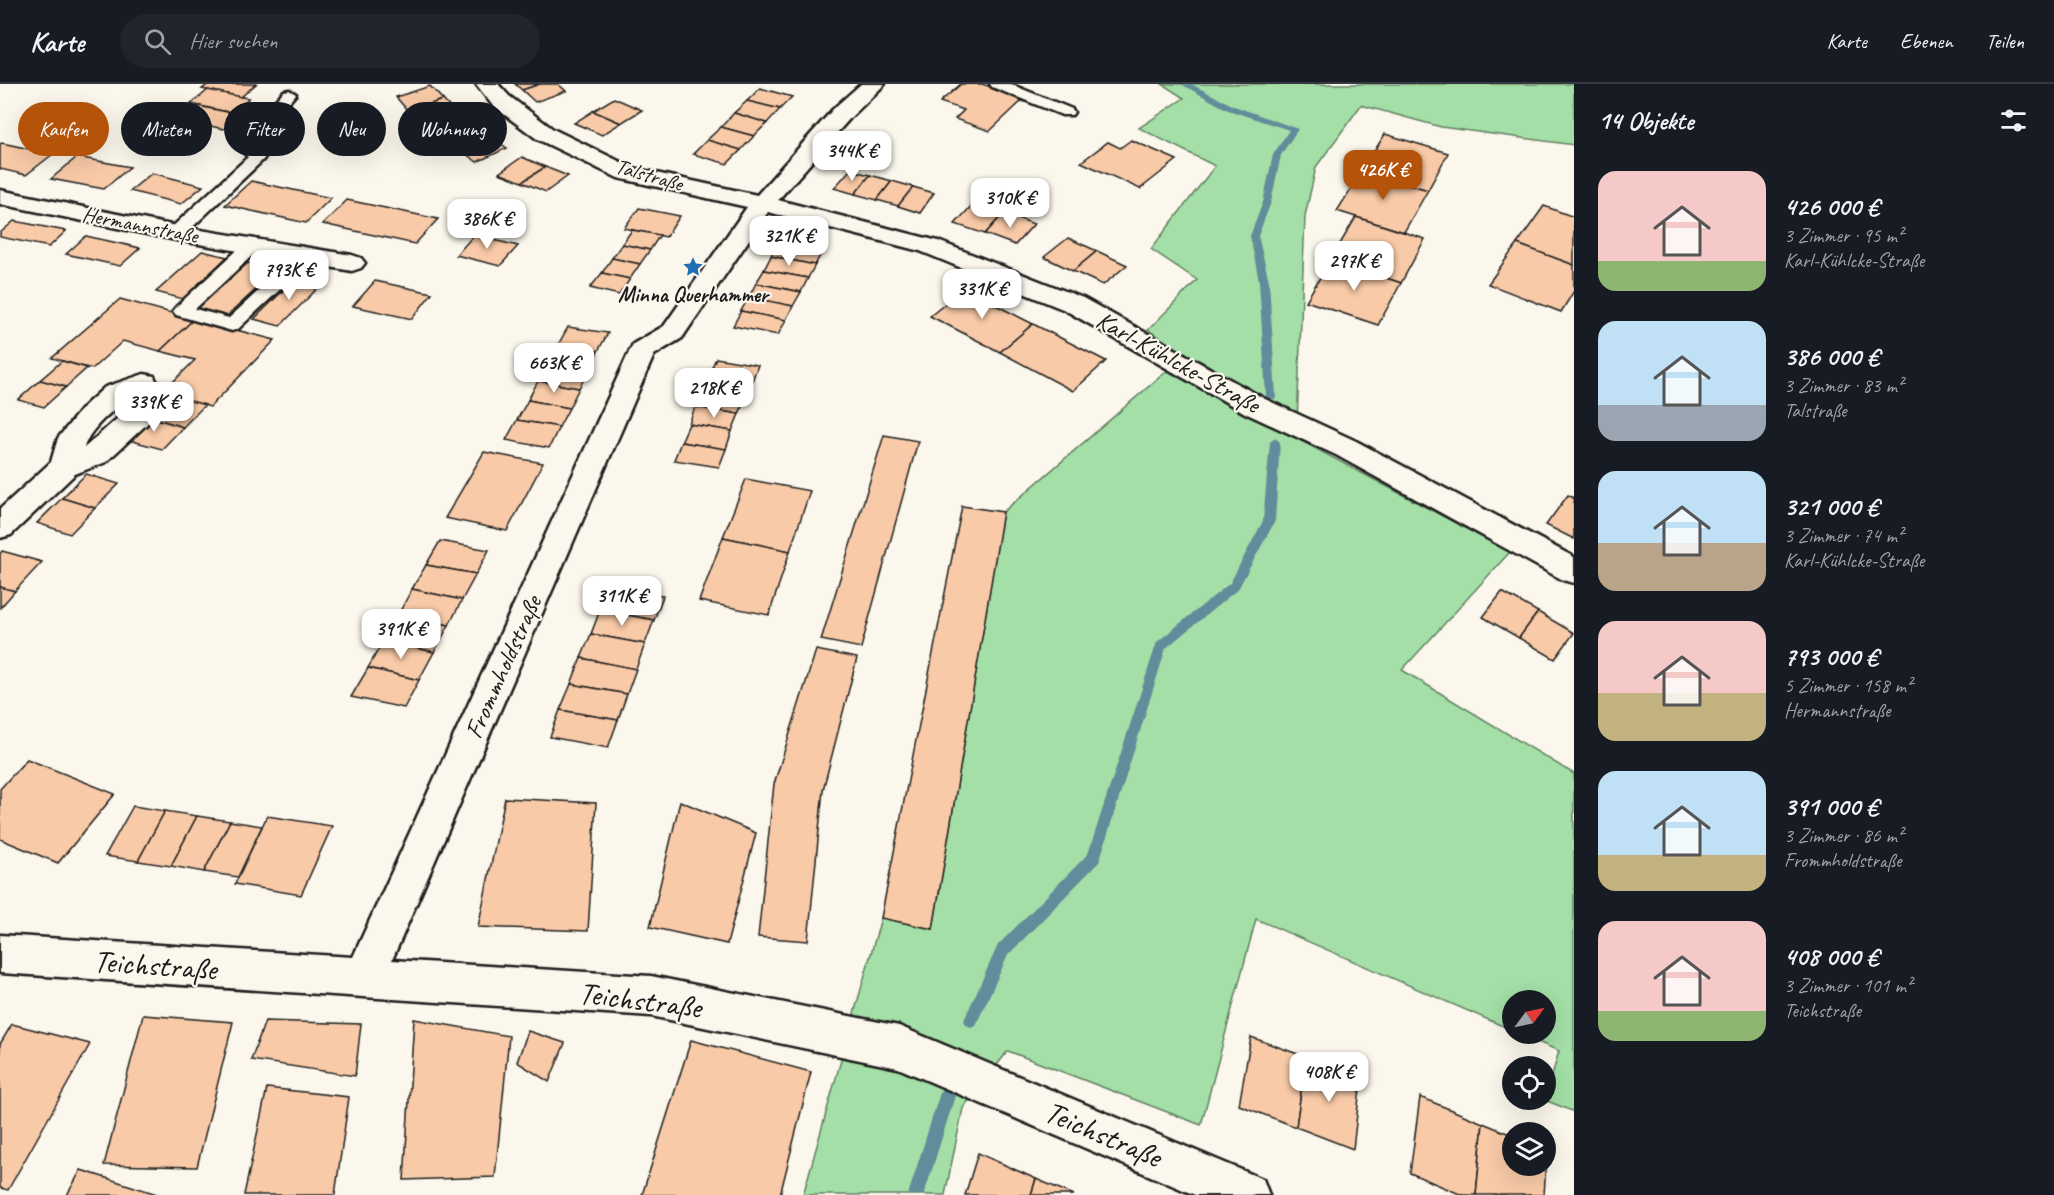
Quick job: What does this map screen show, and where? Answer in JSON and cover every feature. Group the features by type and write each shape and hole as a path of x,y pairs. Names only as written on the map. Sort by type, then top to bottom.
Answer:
{"street":[{"name":"Talstraße","path":"487,84 501,101 545,134 626,172 762,203"},
{"name":"Frommholdstraße","path":"364,980 642,350 673,332 762,203 843,112 874,84"},
{"name":"Hermannstraße","path":"0,197 176,233 352,263"},
{"name":"Karl-Kühlcke-Straße","path":"762,203 929,246 1074,304 1256,406 1346,448 1574,571"},
{"path":"0,527 65,467"},
{"name":"Teichstraße","path":"0,954 364,980 651,996 899,1047 1246,1195"}],"lane":[{"path":"997,84 1067,112"},
{"path":"176,233 257,157 243,144 289,94"},
{"path":"252,246 182,311 232,325 308,255"}],"green space":[{"path":"1162,84 1574,84 1574,145 1441,127 1361,105 1316,167 1305,216 1297,424 1148,330 1197,280 1151,249 1215,166 1139,128 1184,98"},
{"path":"1168,370 1510,552 1402,670 1574,774 1574,1112 1556,1105 1556,1062 1559,1051 1543,1044 1556,1044 1556,990 1502,990 1502,1026 1256,919 1201,1125 1008,1051 963,1108 945,1195 803,1195 881,918 933,929 1003,512"}],"building":[{"path":"209,84 256,84 241,97 202,89"},
{"path":"515,84 540,84 522,90"},
{"path":"540,84 558,84 566,91 535,102 522,90"},
{"path":"961,84 982,84 1025,98 990,131 955,119 964,110 940,102"},
{"path":"430,86 443,100 400,102 396,97"},
{"path":"760,88 792,97 780,109 747,101"},
{"path":"208,90 249,98 244,102 224,102 224,111 212,109 212,102 193,102"},
{"path":"614,98 642,110 621,123 593,111"},
{"path":"747,101 780,109 767,123 734,113"},
{"path":"212,109 224,112 224,129 212,126"},
{"path":"593,111 621,123 602,135 574,123"},
{"path":"734,113 767,123 754,136 721,127"},
{"path":"721,127 754,136 741,150 707,140"},
{"path":"1385,134 1448,153 1428,190 1362,171"},
{"path":"707,140 741,150 727,164 693,154"},
{"path":"1131,140 1177,160 1140,189 1081,162 1108,142 1120,148"},
{"path":"0,144 18,146 18,156 50,156 26,175 0,169"},
{"path":"469,156 490,156 477,162"},
{"path":"77,157 130,167 104,189 51,179"},
{"path":"522,157 545,167 522,182 499,173"},
{"path":"545,167 568,176 546,192 522,182"},
{"path":"850,170 870,175 855,194 834,188"},
{"path":"1362,171 1428,190 1404,232 1337,211"},
{"path":"152,173 203,186 181,204 130,191"},
{"path":"870,175 892,181 877,200 855,194"},
{"path":"251,181 331,198 306,223 225,205"},
{"path":"892,181 913,187 898,206 877,200"},
{"path":"913,187 934,193 920,213 898,206"},
{"path":"347,200 438,219 415,244 323,224"},
{"path":"974,203 1004,213 985,234 955,224"},
{"path":"1544,206 1574,217 1574,265 1517,244"},
{"path":"639,208 680,216 666,237 624,228"},
{"path":"1004,213 1034,224 1015,245 985,234"},
{"path":"1356,217 1425,239 1401,283 1331,259"},
{"path":"14,221 66,231 49,247 0,237 0,233"},
{"path":"632,230 660,235 650,250 622,244"},
{"path":"474,235 518,246 500,266 456,255"},
{"path":"86,236 140,248 120,266 66,254"},
{"path":"1068,238 1097,251 1073,271 1044,257"},
{"path":"778,243 822,252 815,265 771,256"},
{"path":"622,244 650,250 640,264 612,258"},
{"path":"1517,244 1574,265 1574,291 1561,312 1488,284"},
{"path":"202,251 227,257 183,299 156,292"},
{"path":"1097,251 1127,265 1103,285 1073,271"},
{"path":"771,256 815,265 808,278 764,270"},
{"path":"612,258 640,264 630,279 602,273"},
{"path":"1331,259 1401,283 1378,325 1306,301"},
{"path":"248,263 276,271 226,317 196,309"},
{"path":"764,270 808,278 801,292 756,283"},
{"path":"602,273 630,279 619,295 590,288"},
{"path":"298,276 323,283 280,326 254,319"},
{"path":"375,281 432,293 412,319 353,306"},
{"path":"756,283 801,292 793,306 749,297"},
{"path":"964,289 1033,324 1000,352 930,316"},
{"path":"749,297 793,306 786,320 741,311"},
{"path":"120,299 194,319 160,351 123,341 92,369 52,358"},
{"path":"741,311 786,320 778,335 733,326"},
{"path":"194,319 275,340 210,407 162,393 195,360 160,351"},
{"path":"1033,324 1106,361 1073,391 1000,352"},
{"path":"568,327 608,333 598,351 558,345"},
{"path":"558,345 598,351 589,370 549,363"},
{"path":"716,358 758,365 752,381 709,374"},
{"path":"62,361 87,368 66,387 40,380"},
{"path":"549,363 589,370 579,388 538,381"},
{"path":"709,374 752,381 746,397 703,390"},
{"path":"40,380 66,387 44,407 18,400"},
{"path":"538,381 579,388 569,408 528,400"},
{"path":"703,390 746,397 739,414 695,407"},
{"path":"169,395 205,405 183,427 147,416"},
{"path":"528,400 569,408 559,427 517,420"},
{"path":"695,407 739,414 732,431 689,424"},
{"path":"147,416 183,427 162,449 125,439"},
{"path":"517,420 559,427 549,448 506,440"},
{"path":"689,424 732,431 726,449 681,442"},
{"path":"884,435 918,441 861,648 821,640"},
{"path":"681,442 726,449 719,467 674,460"},
{"path":"484,452 543,463 507,531 445,518"},
{"path":"86,474 119,484 95,508 62,498"},
{"path":"746,479 810,491 790,551 723,537"},
{"path":"1568,495 1574,498 1574,539 1546,525"},
{"path":"62,498 95,508 70,534 37,523"},
{"path":"962,506 1003,512 933,929 881,918"},
{"path":"723,537 790,551 769,615 699,601"},
{"path":"440,541 489,550 476,574 426,565"},
{"path":"2,551 42,562 15,591 0,587 0,554"},
{"path":"426,565 476,574 462,600 412,589"},
{"path":"0,587 15,591 0,608"},
{"path":"609,587 663,596 654,620 600,610"},
{"path":"412,589 462,600 449,625 398,615"},
{"path":"1502,592 1538,612 1519,638 1483,617"},
{"path":"600,610 654,620 645,644 591,634"},
{"path":"1538,612 1574,633 1555,659 1519,638"},
{"path":"398,615 449,625 434,652 383,641"},
{"path":"591,634 645,644 636,669 581,658"},
{"path":"383,641 434,652 419,680 368,668"},
{"path":"816,650 857,658 823,790 808,941 758,937 774,784"},
{"path":"581,658 636,669 627,694 571,684"},
{"path":"368,668 419,680 404,708 351,697"},
{"path":"571,684 627,694 618,720 560,710"},
{"path":"560,710 618,720 608,748 550,737"},
{"path":"27,759 115,794 58,863 0,839 0,789"},
{"path":"505,798 596,803 588,931 478,927"},
{"path":"680,801 756,833 727,944 650,927"},
{"path":"133,806 165,811 138,861 105,856"},
{"path":"165,811 197,816 171,866 138,861"},
{"path":"197,816 230,821 204,872 171,866"},
{"path":"267,816 332,826 301,895 235,884"},
{"path":"230,821 262,826 238,877 204,872"},
{"path":"143,1015 233,1022 197,1167 104,1165"},
{"path":"414,1019 509,1036 495,1177 404,1180"},
{"path":"265,1021 361,1024 355,1076 251,1060"},
{"path":"12,1024 90,1044 8,1190 0,1188 0,1044"},
{"path":"528,1031 565,1043 549,1082 517,1062"},
{"path":"1251,1037 1306,1057 1296,1127 1239,1105"},
{"path":"691,1040 811,1072 780,1195 642,1195"},
{"path":"1306,1057 1361,1079 1353,1149 1296,1127"},
{"path":"267,1088 349,1097 335,1195 244,1195"},
{"path":"1420,1097 1483,1123 1476,1195 1462,1195 1410,1173"},
{"path":"1483,1123 1502,1131 1502,1176 1545,1176 1544,1195 1476,1195"},
{"path":"978,1153 1036,1179 1031,1195 965,1195"},
{"path":"81,1170 160,1195 67,1195"},
{"path":"1036,1179 1074,1195 1031,1195"}],"waterway":[{"path":"1185,84 1231,108 1294,129 1277,155 1267,202 1254,236 1264,281 1271,397"},
{"path":"971,1020 1003,950 1094,858 1161,645 1234,586 1269,521 1275,442"},
{"path":"916,1195 951,1083"}],"place":[{"name":"Minna Querhammer","path":"693,267"}]}
